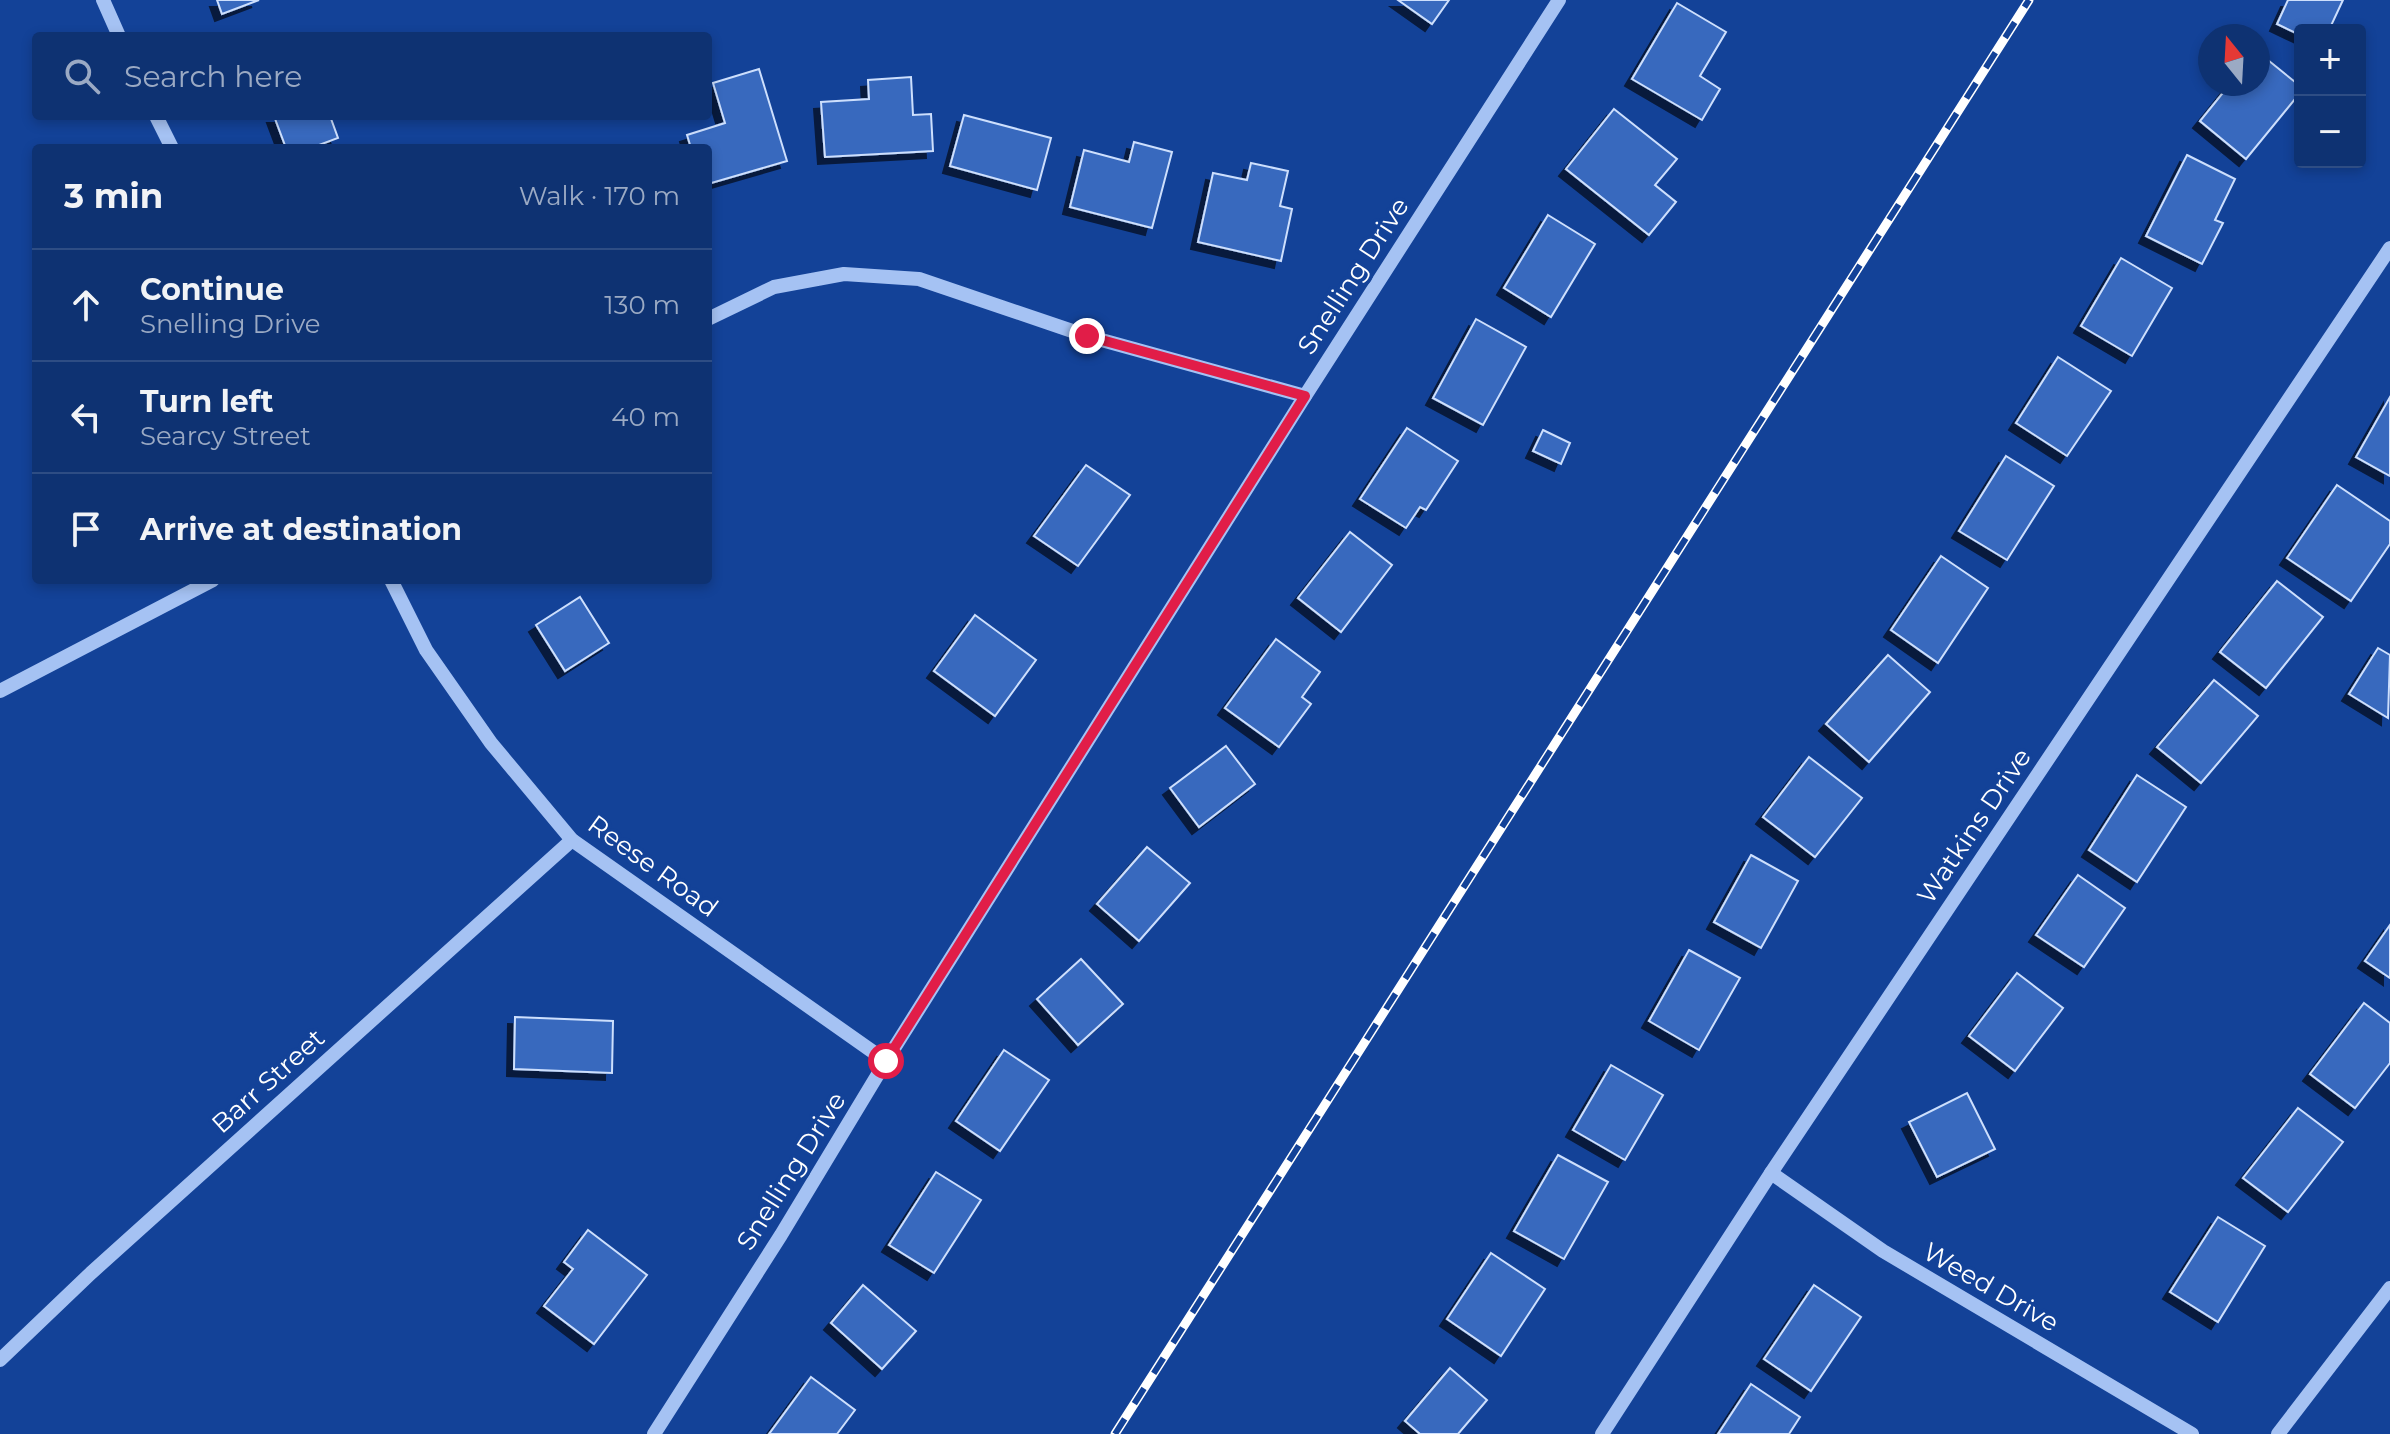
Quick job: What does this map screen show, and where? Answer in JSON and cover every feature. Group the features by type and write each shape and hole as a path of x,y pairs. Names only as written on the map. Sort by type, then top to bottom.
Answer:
{"street":[{"path":"103,0 117,32"},
{"name":"Snelling Drive","path":"654,1434 1305,396 1559,0"},
{"path":"158,120 170,144"},
{"name":"Watkins Drive","path":"1602,1434 1771,1173 2390,248"},
{"path":"712,317 774,287 844,274 919,279 1087,336 1305,396"},
{"path":"0,691 205,584"},
{"name":"Reese Road","path":"393,584 426,650 491,743 572,840 886,1061"},
{"name":"Barr Street","path":"0,1360 91,1273 572,840"},
{"name":"Weed Drive","path":"1771,1173 1883,1251 2192,1434"},
{"path":"2278,1434 2390,1288"}],"building":[{"path":"217,0 259,0 222,14"},
{"path":"1398,0 1449,0 1432,24"},
{"path":"2288,0 2343,0 2332,24 2294,24 2294,32 2277,24"},
{"path":"1677,3 1726,32 1700,76 1720,89 1702,120 1632,79"},
{"path":"2270,62 2294,81 2294,100 2246,159 2200,121 2220,96 2270,96"},
{"path":"759,69 787,161 712,183 712,144 690,144 687,135 725,123 713,83"},
{"path":"911,77 913,115 931,114 933,151 825,157 821,102 869,99 868,80"},
{"path":"1614,109 1677,159 1655,185 1676,202 1649,235 1566,169"},
{"path":"964,115 1051,138 1037,190 950,166"},
{"path":"276,120 331,120 338,138 322,144 284,144"},
{"path":"1134,142 1172,152 1152,228 1070,207 1084,150 1129,162"},
{"path":"2187,155 2235,179 2215,220 2223,223 2202,264 2146,236"},
{"path":"1251,163 1288,171 1280,206 1292,209 1281,261 1198,242 1213,173 1247,180"},
{"path":"1548,215 1595,244 1551,317 1504,288"},
{"path":"2121,258 2172,288 2132,356 2081,326"},
{"path":"1476,319 1526,347 1483,425 1433,398"},
{"path":"2058,357 2111,391 2067,456 2016,423"},
{"path":"2390,397 2390,476 2356,457"},
{"path":"1407,428 1458,461 1426,510 1420,507 1406,528 1360,499"},
{"path":"1543,430 1570,443 1561,464 1533,451"},
{"path":"2006,456 2054,486 2007,560 1959,531"},
{"path":"1086,465 1130,495 1078,566 1034,536"},
{"path":"2337,485 2390,521 2390,544 2351,601 2287,558"},
{"path":"1350,532 1392,565 1341,632 1298,598"},
{"path":"1941,556 1988,588 1938,663 1891,630"},
{"path":"2277,581 2323,617 2266,688 2220,652"},
{"path":"580,597 609,643 565,671 536,625"},
{"path":"975,615 1036,660 995,716 934,671"},
{"path":"1276,639 1320,672 1302,697 1311,704 1279,747 1225,708"},
{"path":"2378,648 2390,655 2388,718 2349,694"},
{"path":"1888,655 1930,692 1869,762 1826,724"},
{"path":"2214,680 2258,716 2201,783 2157,747"},
{"path":"1226,746 1255,784 1199,827 1170,788"},
{"path":"1809,757 1862,798 1815,857 1763,817"},
{"path":"2137,775 2186,807 2137,882 2089,850"},
{"path":"1147,847 1190,883 1139,941 1097,904"},
{"path":"1751,855 1798,881 1761,948 1714,922"},
{"path":"2078,875 2125,908 2084,967 2036,935"},
{"path":"2390,925 2390,978 2365,961"},
{"path":"1689,950 1740,978 1699,1050 1649,1021"},
{"path":"1081,959 1123,1004 1078,1045 1037,999"},
{"path":"2017,973 2063,1008 2015,1071 1969,1036"},
{"path":"2364,1003 2390,1023 2390,1063 2355,1108 2310,1074"},
{"path":"515,1017 613,1021 612,1073 514,1069"},
{"path":"1004,1050 1049,1080 1000,1151 956,1121"},
{"path":"1611,1065 1663,1095 1625,1160 1573,1130"},
{"path":"1967,1093 1995,1149 1937,1177 1909,1122"},
{"path":"2298,1108 2343,1142 2288,1212 2243,1178"},
{"path":"1558,1155 1608,1182 1564,1259 1514,1231"},
{"path":"936,1172 981,1200 934,1273 889,1245"},
{"path":"2218,1217 2265,1246 2218,1322 2170,1292"},
{"path":"588,1230 647,1275 594,1344 544,1306 573,1269 564,1262"},
{"path":"1491,1253 1545,1289 1501,1356 1447,1319"},
{"path":"863,1285 916,1331 882,1369 831,1323"},
{"path":"1814,1285 1861,1317 1811,1391 1764,1359"},
{"path":"1450,1368 1487,1400 1458,1434 1420,1434 1405,1421"},
{"path":"811,1377 855,1410 837,1434 769,1434"},
{"path":"1751,1384 1800,1417 1789,1434 1718,1434"}],"railway":[{"path":"1115,1434 2029,0"}],"route":[{"path":"886,1061 1305,396 1087,336"}]}
